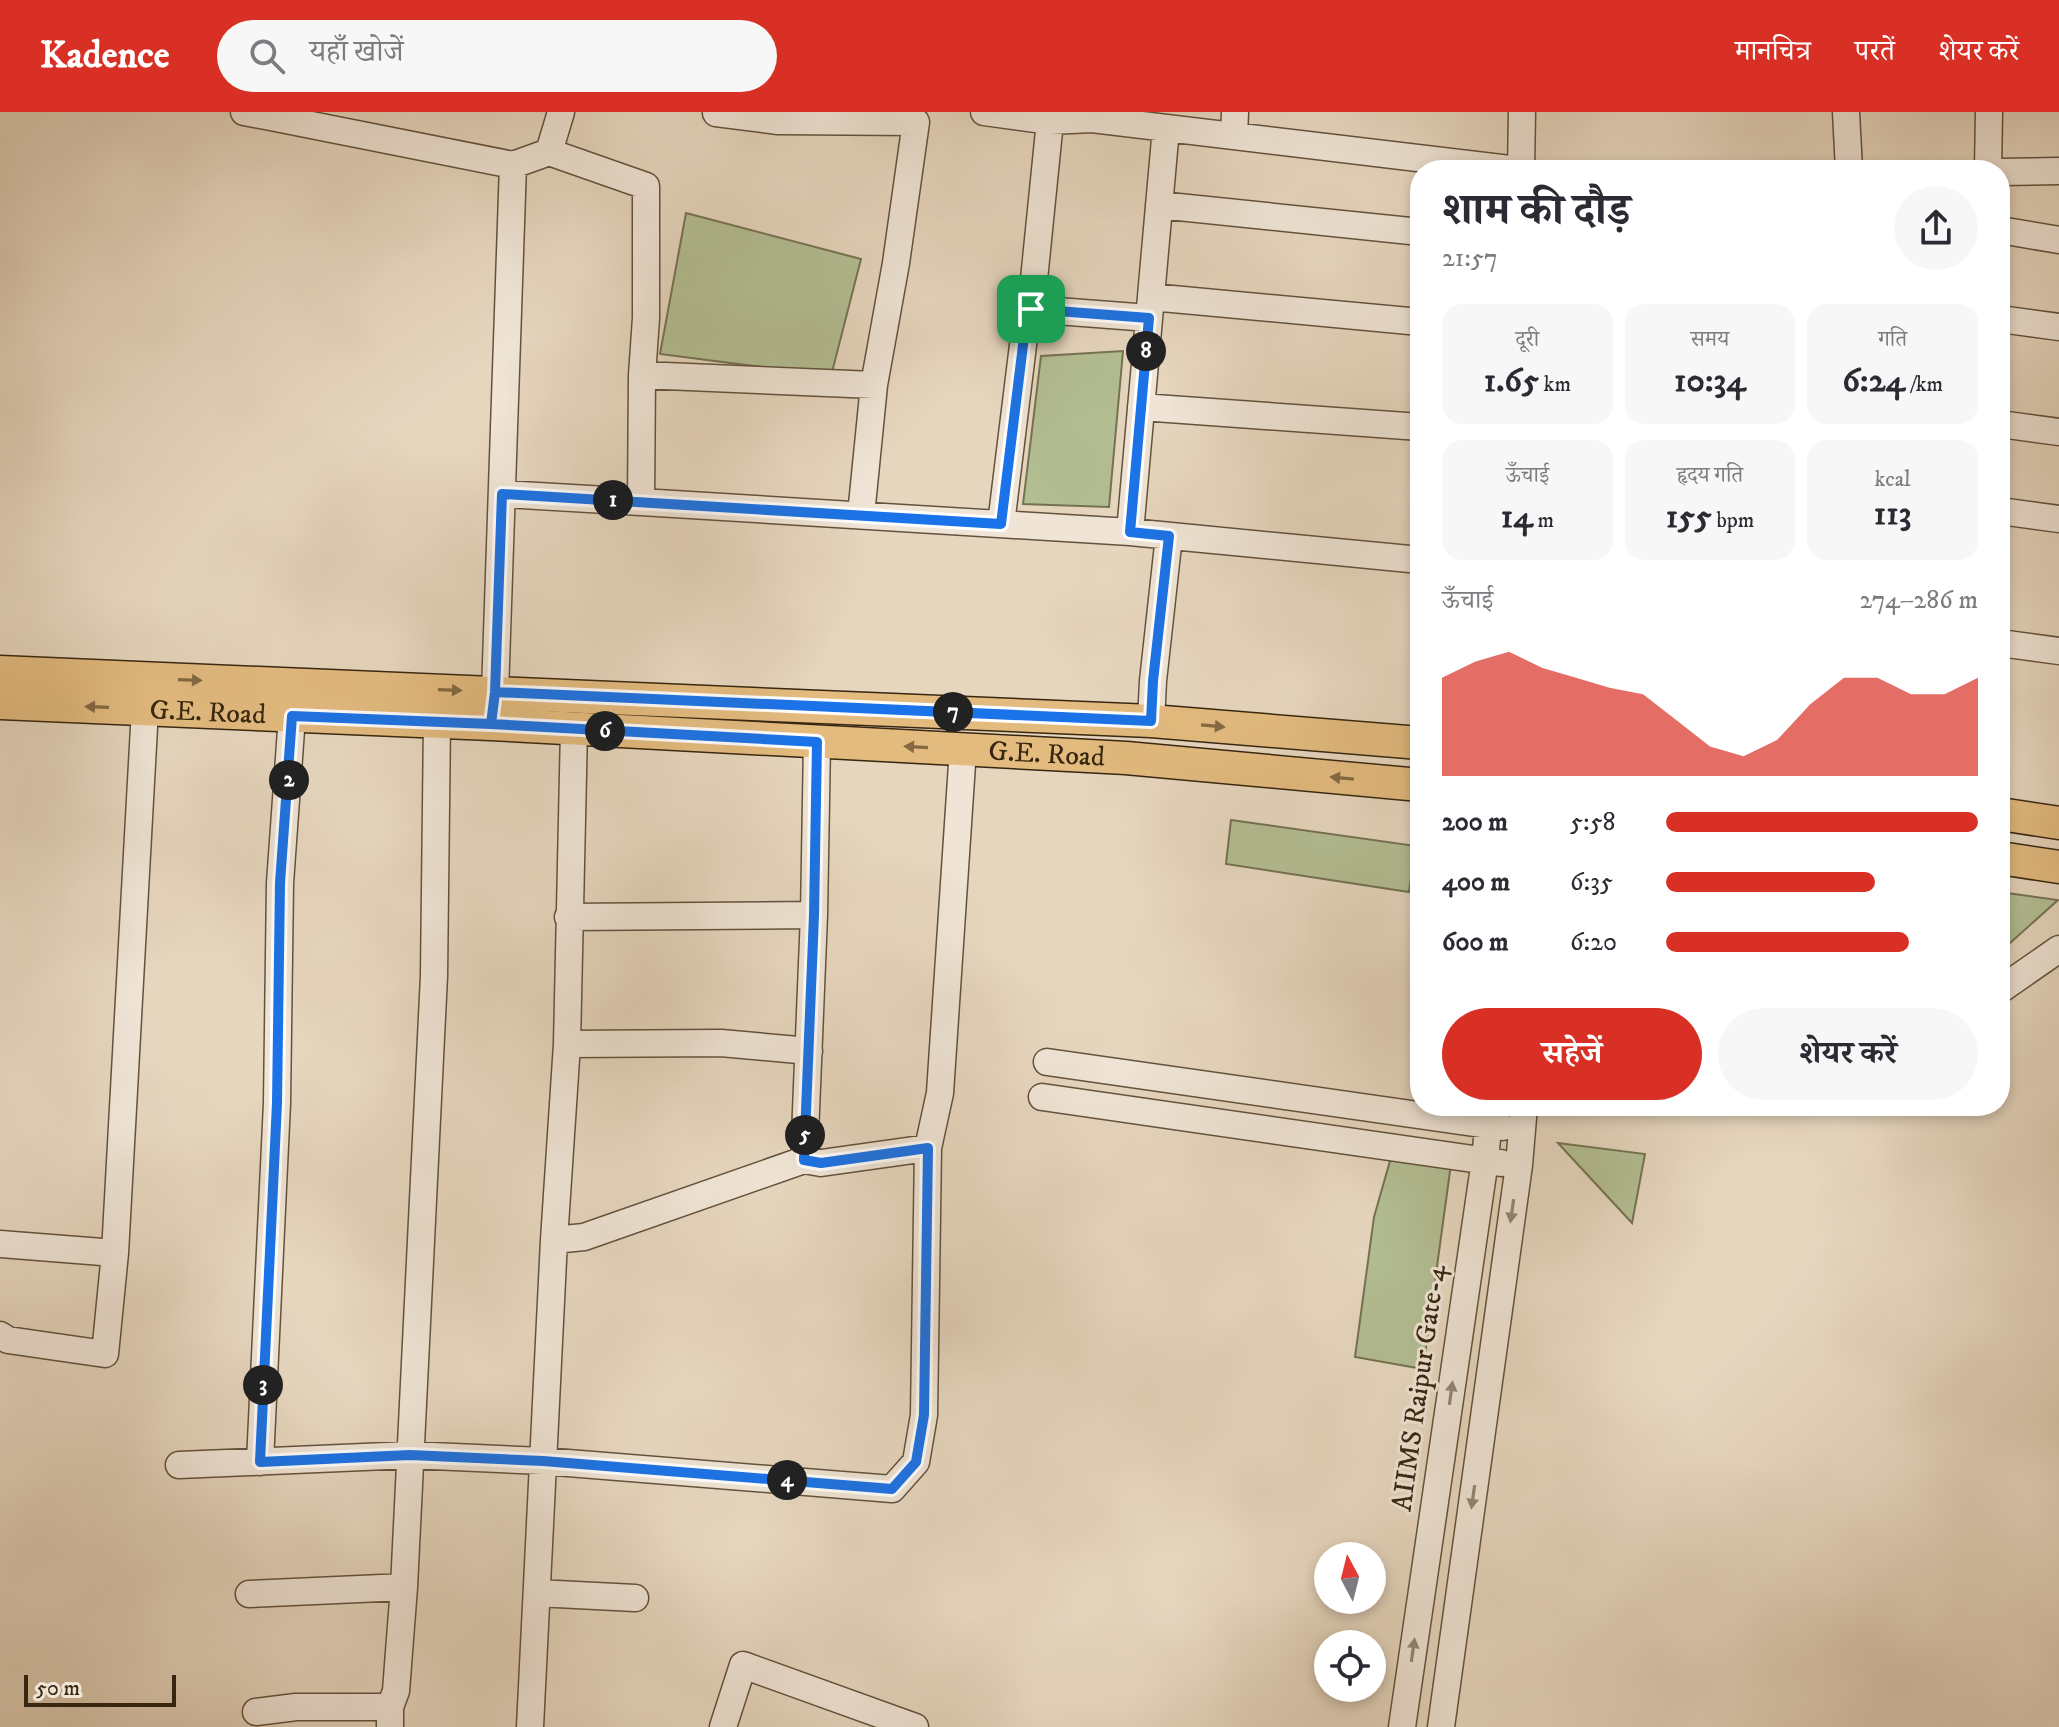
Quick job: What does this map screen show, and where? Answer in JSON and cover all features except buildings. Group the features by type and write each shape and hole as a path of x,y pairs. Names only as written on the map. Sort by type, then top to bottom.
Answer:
{"main road":[{"path":"0,672 1151,721 1410,742"},
{"name":"G.E. Road","path":"0,703 491,724 1126,758 1410,784"},
{"path":"2010,816 2059,823"},
{"path":"2010,860 2059,867"}],"street":[{"path":"244,112 271,114 513,165 549,152 646,186 641,502"},
{"path":"549,152 561,112"},
{"path":"984,112 1050,121 1092,116 1166,128 1235,124 1458,160"},
{"path":"1520,160 1522,112"},
{"path":"1846,112 1848,160"},
{"path":"1988,160 1989,112"},
{"path":"716,113 778,121 916,122 896,263 874,385 861,515"},
{"path":"1001,524 1025,329 1031,309 1050,121"},
{"path":"1130,532 1166,128"},
{"path":"491,724 495,692 513,165"},
{"path":"2010,172 2059,171"},
{"path":"1159,205 1410,231"},
{"path":"2010,232 2059,240"},
{"path":"1031,309 1150,308 1410,321"},
{"path":"2010,320 2059,327"},
{"path":"642,375 874,385"},
{"path":"1141,407 1410,426"},
{"path":"2010,425 2059,432"},
{"path":"502,494 1130,532 1410,559"},
{"path":"2010,512 2059,519"},
{"path":"1151,721 1169,536"},
{"path":"2010,644 2059,651"},
{"path":"0,1335 8,1340 105,1354 115,1253 145,709"},
{"path":"260,1462 277,1103 280,883 292,716"},
{"path":"256,1712 296,1707 390,1717 396,1691 404,1587 434,976 437,722"},
{"path":"530,1727 567,1044 574,729"},
{"path":"804,1160 817,742"},
{"path":"179,1465 410,1455 543,1461 892,1489 916,1462 924,1415 928,1148 940,1093 963,749"},
{"path":"568,917 814,915"},
{"path":"2010,983 2059,949"},
{"path":"567,1044 721,1043 809,1051"},
{"path":"1047,1062 1410,1106"},
{"path":"1042,1097 1519,1165"},
{"path":"1441,1727 1524,1118 1489,1116"},
{"name":"AIIMS Raipur Gate-4","path":"1402,1727 1489,1116"},
{"path":"554,1240 584,1237 804,1160 821,1163 928,1148"},
{"path":"0,1244 115,1253"},
{"path":"249,1594 404,1587"},
{"path":"537,1593 635,1598"},
{"path":"723,1727 743,1665 915,1727"}],"green space":[{"path":"686,213 861,259 831,376 660,354"},
{"path":"1123,351 1109,507 1023,504 1041,356"},
{"path":"1231,820 1410,845 1410,885 1409,892 1226,864"},
{"path":"2010,893 2058,900 2010,943"},
{"path":"1558,1143 1645,1154 1632,1223"},
{"path":"1417,1159 1451,1164 1423,1369 1355,1357 1374,1217 1390,1161"}],"route":[{"path":"1031,309 1025,329 1001,524 502,494 495,692 491,724 292,716 280,883 277,1103 260,1462 410,1455 543,1461 892,1489 916,1462 924,1415 928,1148 821,1163 804,1160 817,742 491,724 495,692 1151,721 1169,536 1130,532 1149,318 1031,309"}]}
